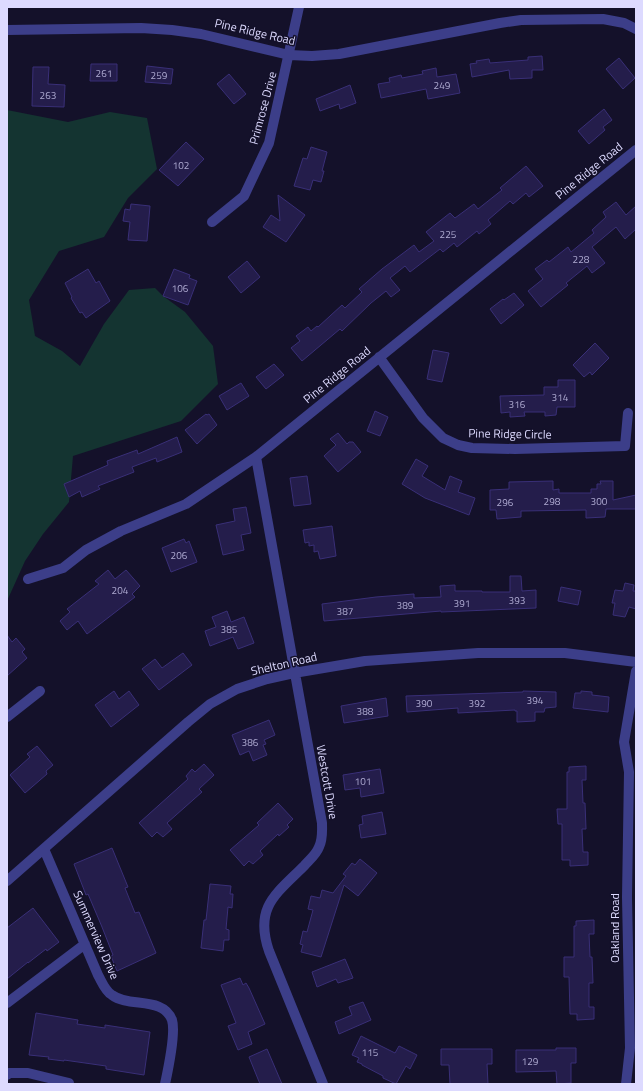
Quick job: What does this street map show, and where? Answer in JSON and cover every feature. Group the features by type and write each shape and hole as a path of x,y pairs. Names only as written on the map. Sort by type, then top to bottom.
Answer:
{"street":[{"name":"Primrose Drive","path":"212,222 244,196 269,143 299,7"},
{"name":"Pine Ridge Road","path":"7,30 141,28 172,30 201,34 289,55 312,56 339,54 521,20 603,19 624,23 636,29"},
{"name":"Pine Ridge Road","path":"28,579 63,568 86,550 121,531 186,504 256,456 636,150"},
{"name":"Pine Ridge Circle","path":"379,357 423,418 443,438 458,445 472,448 515,449 626,446 628,413"},
{"name":"Westcott Drive","path":"256,456 322,822 320,847 313,857 278,891 269,903 264,927 265,940 323,1084"},
{"name":"Shelton Road","path":"9,876 44,850 210,704 237,689 267,679 294,673 365,661 478,653 565,653 636,662"},
{"name":"Oakland Road","path":"626,1084 630,1048 627,897 629,772 624,742 636,671"},
{"path":"7,717 40,691"},
{"name":"Oakland Road","path":"629,772 636,760"},
{"name":"Summerview Drive","path":"44,850 105,988 112,995 127,1001 152,1004 160,1007 172,1020 173,1029 170,1059 165,1084"},
{"path":"7,1003 85,944"},
{"path":"7,1075 9,1073 28,1073 71,1084"}],"green space":[{"path":"7,110 68,122 110,112 147,118 157,169 128,198 104,237 59,251 29,300 35,336 62,351 80,366 104,324 129,290 155,288 163,296 185,312 213,346 218,384 181,421 73,456 69,502 43,534 25,561 7,601"}],"building":[{"path":"542,56 543,70 532,70 532,78 510,79 509,70 472,77 470,64 477,63 476,61 489,59 490,63 528,60 528,57"},
{"path":"619,58 635,78 623,89 606,69"},
{"path":"91,64 117,64 117,81 90,81"},
{"path":"147,66 173,69 171,84 145,82"},
{"path":"33,67 49,67 48,84 65,85 64,107 32,106"},
{"path":"436,68 437,77 456,74 460,93 428,99 426,89 381,98 378,84 390,82 389,78 401,75 402,78 423,74 422,71"},
{"path":"229,74 246,94 234,104 217,84"},
{"path":"350,85 356,103 340,109 339,104 320,111 316,99"},
{"path":"604,109 612,120 603,127 605,130 589,144 578,131"},
{"path":"186,142 204,159 178,186 159,170"},
{"path":"311,147 327,152 321,182 313,180 310,190 294,186 303,158 307,159"},
{"path":"526,166 543,186 529,197 526,193 513,204 510,201 488,220 491,224 479,234 477,231 457,247 454,243 443,252 440,249 410,272 405,266 390,278 400,290 391,297 386,291 371,303 342,331 340,329 302,361 291,348 300,341 296,336 308,327 311,331 317,326 318,327 342,305 345,308 362,292 359,289 382,269 414,245 419,252 434,241 426,232 450,213 455,218 474,204 478,209 502,190 500,188"},
{"path":"278,195 305,215 286,242 263,227 271,215 280,221"},
{"path":"616,202 626,215 636,206 636,229 625,239 616,227 592,247 605,263 592,273 587,266 566,283 568,285 541,307 528,291 543,279 535,269 547,260 549,262 568,247 571,252 594,233 592,230 606,217 603,212"},
{"path":"131,204 150,206 147,241 128,240 130,222 123,221 125,209 130,210"},
{"path":"247,261 260,277 241,293 228,277"},
{"path":"88,269 96,283 99,281 110,301 86,318 82,312 80,313 71,298 72,297 65,283"},
{"path":"174,269 190,275 189,278 197,281 188,305 163,296"},
{"path":"514,293 524,305 501,324 490,309"},
{"path":"595,343 609,358 592,375 590,372 584,377 573,365"},
{"path":"433,350 449,353 442,382 427,379"},
{"path":"274,364 284,375 266,389 256,377"},
{"path":"558,380 575,380 575,407 557,407 556,415 545,416 545,412 524,412 525,416 510,417 510,412 501,413 500,396 544,395 544,387 558,387"},
{"path":"241,383 249,396 227,410 219,396"},
{"path":"375,411 388,417 380,436 367,431"},
{"path":"206,414 209,414 217,425 197,444 185,430"},
{"path":"338,433 347,444 349,442 353,442 361,452 338,472 324,456 336,445 330,439"},
{"path":"177,437 182,452 157,462 156,458 132,467 134,472 98,486 100,489 82,497 80,491 69,497 64,484 108,465 107,461 137,450 138,454"},
{"path":"416,459 428,466 422,476 445,490 450,476 462,481 458,492 475,498 469,515 425,498 402,484"},
{"path":"307,476 311,504 294,506 290,478"},
{"path":"553,481 553,490 559,489 559,493 591,493 591,489 597,489 597,484 601,484 600,481 613,481 613,500 636,495 636,509 606,509 605,517 586,518 586,510 521,511 521,517 497,519 496,510 490,510 490,490 509,489 509,482"},
{"path":"246,507 251,533 241,535 244,550 223,555 216,525 235,521 233,509"},
{"path":"332,526 336,556 320,559 318,551 314,552 314,545 309,546 309,542 305,543 303,530"},
{"path":"184,539 186,543 189,541 197,562 171,572 162,548"},
{"path":"108,570 115,579 126,570 140,586 132,594 135,597 87,634 78,621 67,630 60,621 70,612 67,609 99,584 95,581"},
{"path":"510,576 521,576 522,591 536,590 536,608 441,611 324,621 322,604 414,594 414,598 441,597 440,586 455,585 455,591 510,592"},
{"path":"625,583 634,585 633,591 636,591 636,609 629,607 625,617 613,615 615,603 612,603 615,590 623,591"},
{"path":"561,587 581,591 578,605 558,601"},
{"path":"227,611 231,622 244,617 254,643 238,649 233,637 210,646 205,631 216,627 212,617"},
{"path":"7,635 12,642 16,638 25,649 22,652 27,658 7,676"},
{"path":"183,653 192,665 159,690 142,669 155,659 162,668"},
{"path":"114,691 119,699 129,691 139,705 111,727 95,705"},
{"path":"523,691 556,692 556,707 545,708 544,712 535,712 535,721 517,722 517,711 515,710 458,713 458,708 407,712 406,696"},
{"path":"581,691 592,692 592,695 609,697 608,712 573,708 575,693 581,693"},
{"path":"386,698 388,716 344,723 341,706"},
{"path":"269,720 275,735 264,740 266,744 263,745 267,755 253,761 249,751 240,755 232,735"},
{"path":"37,746 53,765 46,771 47,774 25,793 10,775 30,757 27,754"},
{"path":"204,764 214,775 199,789 202,792 167,823 172,829 163,837 157,832 152,837 139,823 188,779 186,776 192,769 195,772"},
{"path":"586,766 586,780 582,780 586,829 582,829 583,852 588,852 588,865 570,866 570,860 562,860 562,824 558,824 557,809 567,809 567,772 569,772 569,767"},
{"path":"380,769 384,793 361,797 360,788 345,790 343,775"},
{"path":"278,803 293,819 287,825 289,827 279,836 278,834 260,851 263,855 253,864 249,861 244,866 230,850 259,825 257,823"},
{"path":"382,812 386,834 361,838 359,825 363,824 362,816"},
{"path":"112,848 128,887 125,888 135,913 139,912 156,953 117,971 111,956 113,955 102,927 88,894 86,895 74,864"},
{"path":"360,859 377,873 358,896 344,885 321,957 301,952 303,945 300,944 303,931 307,932 313,910 308,909 311,896 320,898 322,890 333,893 346,876 343,874 352,863 355,865"},
{"path":"210,884 231,886 230,894 233,894 232,908 228,907 226,929 229,930 229,940 224,940 223,951 201,948"},
{"path":"33,908 59,942 47,951 46,949 7,979 7,928"},
{"path":"594,920 594,934 589,934 593,983 589,983 589,1007 594,1007 594,1019 577,1020 577,1014 570,1014 569,977 564,977 564,957 574,957 574,926 576,926 576,921"},
{"path":"345,959 353,978 338,983 336,979 317,987 312,972"},
{"path":"240,978 243,985 246,983 249,988 265,1024 248,1032 252,1044 238,1050 228,1026 236,1023 221,985"},
{"path":"363,1002 371,1020 339,1034 335,1022 352,1015 349,1007"},
{"path":"36,1013 78,1020 77,1024 105,1028 105,1025 150,1032 144,1075 106,1069 106,1066 48,1059 49,1057 29,1055"},
{"path":"361,1036 395,1053 399,1046 417,1055 410,1069 406,1066 396,1084 357,1062 359,1058 352,1055"},
{"path":"556,1048 576,1048 576,1063 571,1063 571,1083 557,1084 556,1071 516,1072 516,1050 556,1050"},
{"path":"267,1049 282,1084 260,1084 249,1057"},
{"path":"441,1049 492,1049 492,1064 487,1064 488,1084 450,1084 449,1065 441,1065"}]}
